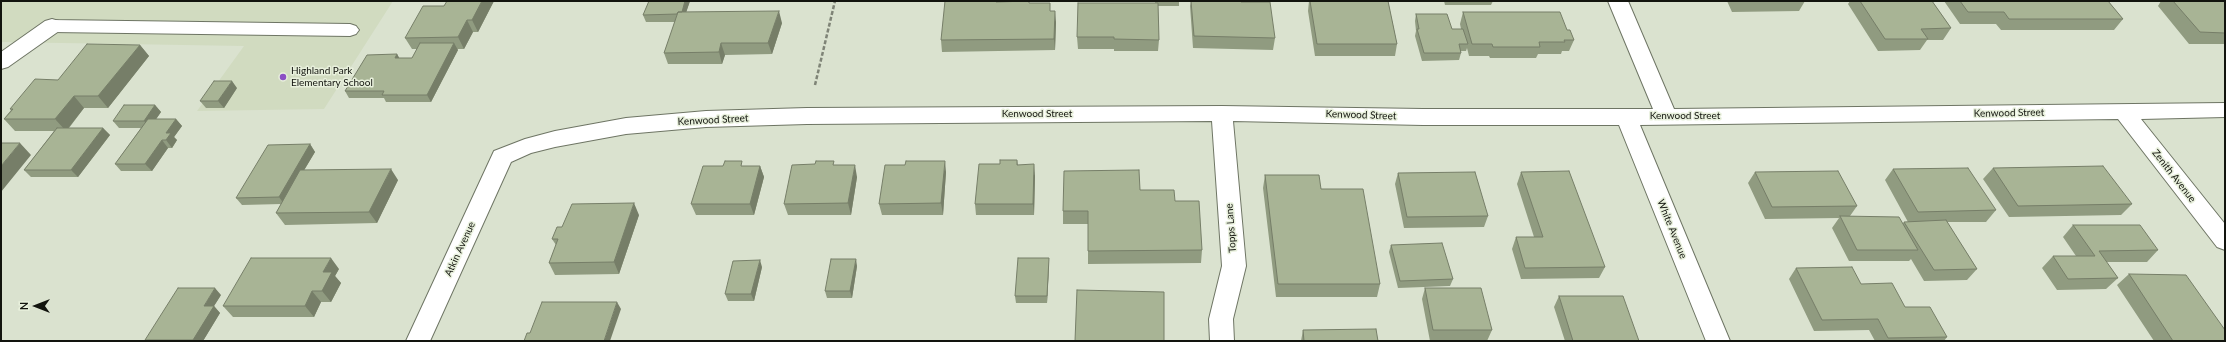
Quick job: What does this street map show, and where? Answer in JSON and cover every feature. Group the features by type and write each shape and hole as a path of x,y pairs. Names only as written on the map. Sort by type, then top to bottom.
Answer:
{"street":[{"path":"1618,1 1667,117"},
{"path":"1,62 52,26"},
{"name":"Kenwood Street","path":"502,157 525,147 591,132 626,126 706,119 815,116 1222,113 1423,117 1667,117 2225,110"},
{"name":"Zenith Avenue","path":"2123,111 2225,241"},
{"name":"Topps Lane","path":"1222,113 1234,266 1221,318 1222,341"},
{"name":"White Avenue","path":"1626,116 1718,341"},
{"name":"Atkin Avenue","path":"418,341 502,157"}],"lane":[{"path":"52,26 350,30"}],"path":[{"path":"815,85 835,1"}],"shaded area":[{"name":"Highland Park Elementary School","path":"1,1 393,1 324,109 197,111 244,46 1,42"}],"building":[{"path":"447,1 482,1 472,20 467,20 458,37 405,38 423,6 444,6"},
{"path":"649,1 685,1 682,12 678,12 677,14 643,15"},
{"path":"945,1 1029,1 1029,3 1050,3 1050,11 1055,11 1054,39 941,40"},
{"path":"1191,1 1270,2 1275,38 1194,36"},
{"path":"1310,1 1388,1 1397,44 1317,44"},
{"path":"1860,1 1932,1 1951,28 1921,29 1928,39 1885,39"},
{"path":"1960,1 2108,1 2123,19 2009,19 2004,12 1968,12"},
{"path":"2173,1 2225,1 2225,33 2200,32"},
{"path":"1078,3 1158,3 1159,40 1114,39 1114,37 1077,37"},
{"path":"779,11 768,43 721,43 719,52 664,53 678,12"},
{"path":"1463,12 1560,12 1567,30 1570,30 1574,40 1564,40 1565,42 1539,42 1540,47 1493,47 1492,44 1472,44"},
{"path":"1416,14 1447,14 1452,29 1463,29 1468,44 1459,44 1461,53 1424,53 1417,29 1419,29"},
{"path":"420,43 454,43 427,95 382,95 384,91 345,91 367,55 397,54 395,58 412,58"},
{"path":"87,44 140,45 98,96 74,96 55,119 4,119 13,109 10,109 35,79 58,80"},
{"path":"214,81 232,81 218,101 200,101"},
{"path":"124,105 155,105 144,121 113,121"},
{"path":"148,119 176,119 166,133 171,133 166,140 162,140 145,164 115,164"},
{"path":"57,128 103,128 71,170 24,170"},
{"path":"1,143 20,143 1,166"},
{"path":"310,144 279,197 236,198 268,145"},
{"path":"1000,160 1017,160 1017,165 1034,164 1033,204 975,204 979,164 1000,164"},
{"path":"725,161 742,161 741,166 760,166 750,204 691,204 703,166 723,166"},
{"path":"816,161 834,161 833,165 855,165 848,203 784,204 792,165 815,164"},
{"path":"906,161 945,161 941,203 879,204 885,165 905,165"},
{"path":"2103,166 2132,204 2018,206 1993,168"},
{"path":"1968,168 1996,210 1918,212 1893,169"},
{"path":"391,169 369,212 276,213 300,170"},
{"path":"1139,170 1140,190 1174,190 1175,201 1199,201 1202,250 1088,251 1088,211 1063,211 1064,171"},
{"path":"1569,171 1605,267 1525,268 1516,237 1543,237 1521,172"},
{"path":"1838,171 1857,206 1772,207 1755,172"},
{"path":"1475,172 1488,216 1407,217 1398,173"},
{"path":"1265,175 1319,175 1321,189 1363,189 1380,284 1278,284"},
{"path":"634,203 614,262 549,263 558,239 552,239 557,227 562,227 572,204"},
{"path":"1840,216 1899,217 1918,250 1857,250"},
{"path":"1946,220 1977,269 1934,270 1904,222"},
{"path":"2073,225 2140,225 2158,250 2099,251 2118,278 2068,279 2053,256 2095,256"},
{"path":"1442,243 1453,279 1400,281 1391,245"},
{"path":"251,258 331,258 323,272 332,272 322,291 312,291 305,306 223,306"},
{"path":"1018,258 1049,258 1047,296 1015,296"},
{"path":"831,259 856,259 850,291 825,291"},
{"path":"760,260 751,294 725,294 733,261"},
{"path":"1852,267 1861,284 1892,283 1905,307 1930,307 1947,337 1888,338 1878,319 1822,320 1796,268"},
{"path":"2129,274 2186,275 2225,330 2225,341 2173,341"},
{"path":"178,288 215,288 204,306 214,306 193,340 145,340"},
{"path":"1425,288 1481,288 1492,330 1433,330"},
{"path":"1077,290 1164,292 1164,341 1075,341"},
{"path":"1559,296 1623,296 1639,341 1573,341"},
{"path":"542,302 617,302 604,341 524,341 527,333 530,333"},
{"path":"1376,329 1378,341 1304,341 1303,330"}],"place":[{"name":"Highland Park Elementary School","path":"283,77"}]}
